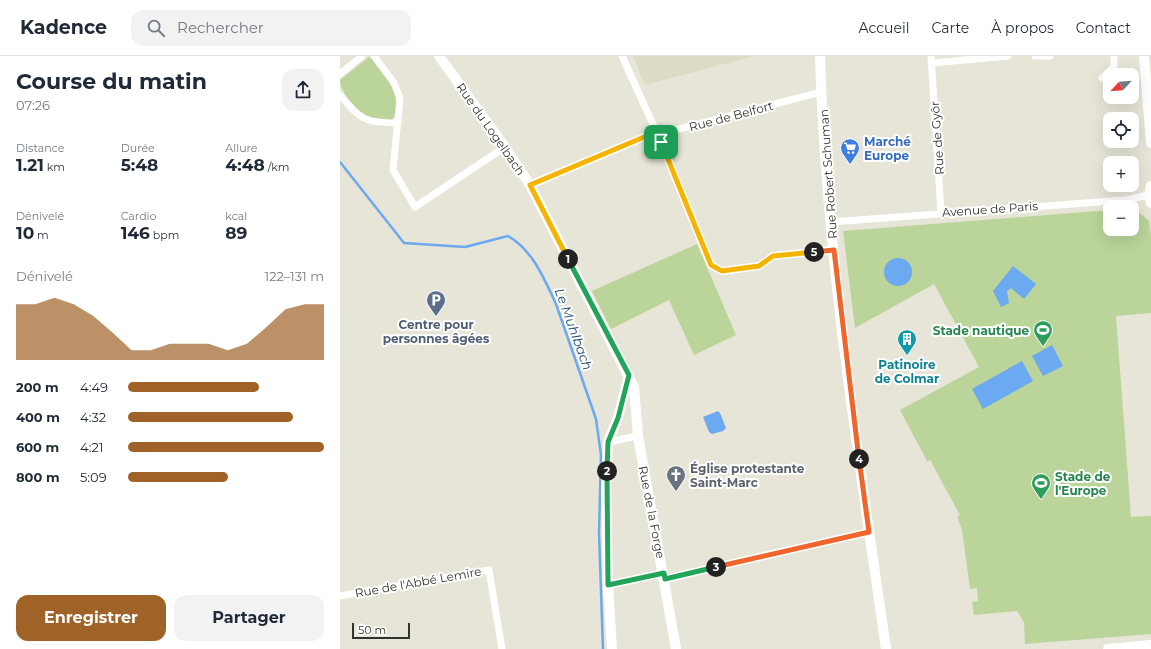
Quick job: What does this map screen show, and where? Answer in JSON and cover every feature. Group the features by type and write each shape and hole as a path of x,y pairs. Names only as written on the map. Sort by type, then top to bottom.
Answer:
{"street":[{"path":"340,74 362,56"},
{"path":"374,56 394,83 400,98 393,170 415,207 505,147"},
{"name":"Rue du Logelbach","path":"441,56 530,185 629,375"},
{"path":"622,56 656,132 711,265 722,271 759,266 773,256 834,250"},
{"name":"Rue Robert Schuman","path":"820,56 821,92 834,250 869,532 886,649"},
{"path":"931,59 1008,56"},
{"path":"1035,56 1050,56"},
{"path":"1102,78 1114,67 1114,56"},
{"path":"1144,56 1151,143"},
{"name":"Rue de Gyôr","path":"931,59 941,213"},
{"name":"Rue de Belfort","path":"530,185 656,132 664,133 821,92"},
{"path":"340,95 353,111 364,119 373,123 398,124"},
{"name":"Avenue de Paris","path":"831,222 1125,200 1150,195"},
{"path":"612,649 608,585 606,489 608,442 618,418 629,375"},
{"name":"Rue de la Forge","path":"629,375 634,387 638,436 676,649"},
{"path":"608,442 638,436"},
{"path":"608,585 740,561 869,532"},
{"name":"Rue de l'Abbé Lemire","path":"340,596 489,570 501,649"},
{"path":"1108,649 1151,645"}],"shaded area":[{"path":"633,56 754,56 645,85"}],"green space":[{"path":"369,57 385,75 392,86 396,99 396,112 395,116 391,120 373,119 366,116 356,108 343,91 340,80"},
{"path":"1103,211 1103,236 1139,236 1139,212 1149,221 1151,236 1151,313 1116,316 1131,517 1151,516 1151,634 1025,644 1024,622 1017,611 974,615 972,602 978,601 977,588 970,589 962,530 957,516 960,515 930,460 927,461 900,410 979,367 934,284 855,328 843,231"},
{"path":"697,244 736,335 694,355 669,300 611,329 592,291"}],"water":[{"path":"898,258 908,262 912,272 908,282 898,286 888,282 884,272 888,262"},
{"path":"1013,266 1036,284 1024,299 1011,288 1007,291 1009,303 1001,307 993,291"},
{"path":"1052,345 1063,366 1043,376 1032,356"},
{"path":"1022,361 1033,381 983,409 972,389"},
{"path":"718,411 726,428 723,431 712,434 709,432 703,417"}],"waterway":[{"name":"Le Muhlbach","path":"340,162 404,243 465,247 508,236 517,242 531,257 542,275 556,304 596,419 601,455 599,533 603,649"}],"place":[{"name":"Marché Europe","path":"850,165"},
{"name":"Centre pour personnes âgées","path":"436,317"},
{"name":"Stade nautique","path":"1043,347"},
{"name":"Patinoire de Colmar","path":"907,356"},
{"name":"Église protestante Saint-Marc","path":"676,492"},
{"name":"Stade de l'Europe","path":"1041,500"}],"route":[{"path":"656,132 661,142 711,265 722,271 759,266 773,256 834,250 869,532 811,544 665,579 664,573 608,585 606,489 608,442 618,418 629,375 530,185 656,132"}]}
